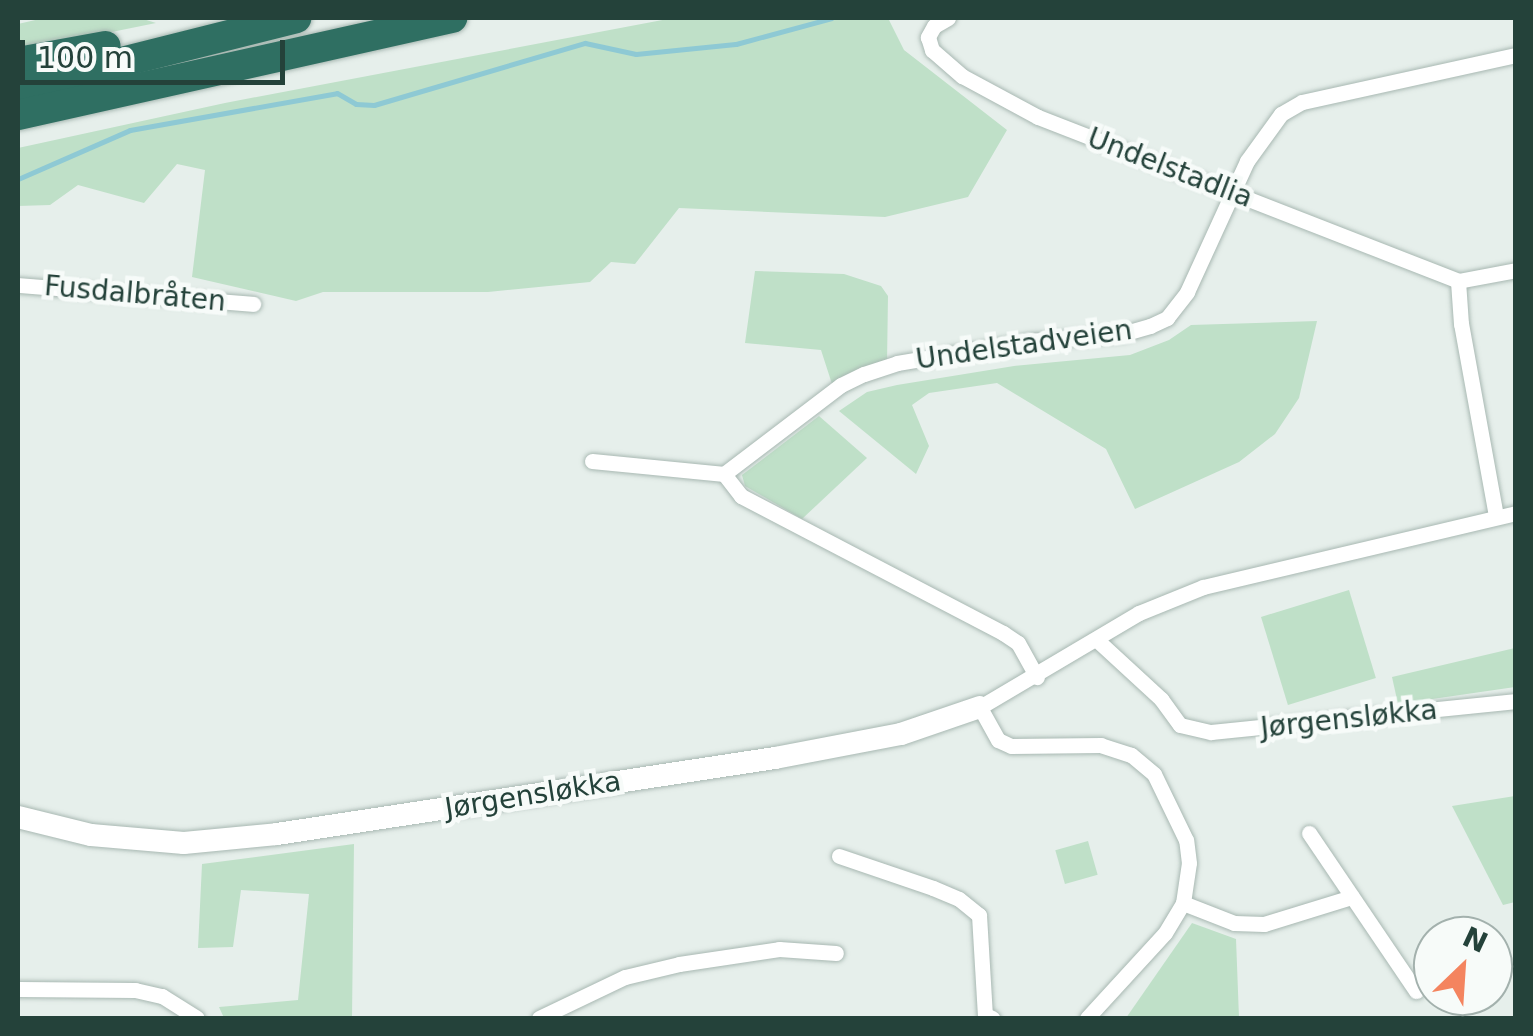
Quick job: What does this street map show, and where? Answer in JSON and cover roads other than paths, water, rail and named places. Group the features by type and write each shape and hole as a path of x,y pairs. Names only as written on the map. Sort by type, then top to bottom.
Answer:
{"highway":[{"path":"18,62 262,18"},
{"path":"18,88 296,18"},
{"path":"18,116 452,18"}],"street":[{"name":"Undelstadlia","path":"948,18 934,26 928,37 932,50 962,76 1038,117 1232,191 1419,270 1458,282"},
{"name":"Undelstadveien","path":"724,474 841,385 864,374 897,363 1028,340 1122,334 1166,318 1200,266 1232,191 1264,131 1302,102 1516,55"},
{"path":"1496,516 1461,324 1458,282 1516,270"},
{"name":"Fusdalbråten","path":"18,285 253,304"},
{"path":"592,461 724,474 742,496 1003,632 1018,643 1037,677"},
{"name":"Jørgensløkka","path":"18,816 91,836 184,843 277,834 775,758 902,734 980,707 1139,614 1203,587 1516,513"},
{"name":"Jørgensløkka","path":"1098,641 1162,698 1180,725 1211,732 1516,701"},
{"path":"980,707 998,740 1011,746 1102,745 1131,755 1154,774 1186,840 1189,863 1183,903 1165,933 1087,1018"},
{"path":"1309,833 1413,987"},
{"path":"839,856 959,899 979,916 985,1017"},
{"path":"1183,903 1234,924 1264,924 1352,896"},
{"path":"540,1018 625,977 680,964 779,949 836,953"},
{"path":"18,989 134,990 162,996 198,1018"}],"waterway":[{"path":"18,179 130,130 337,93 356,104 374,105 585,43 636,54 736,44 832,18"}]}
